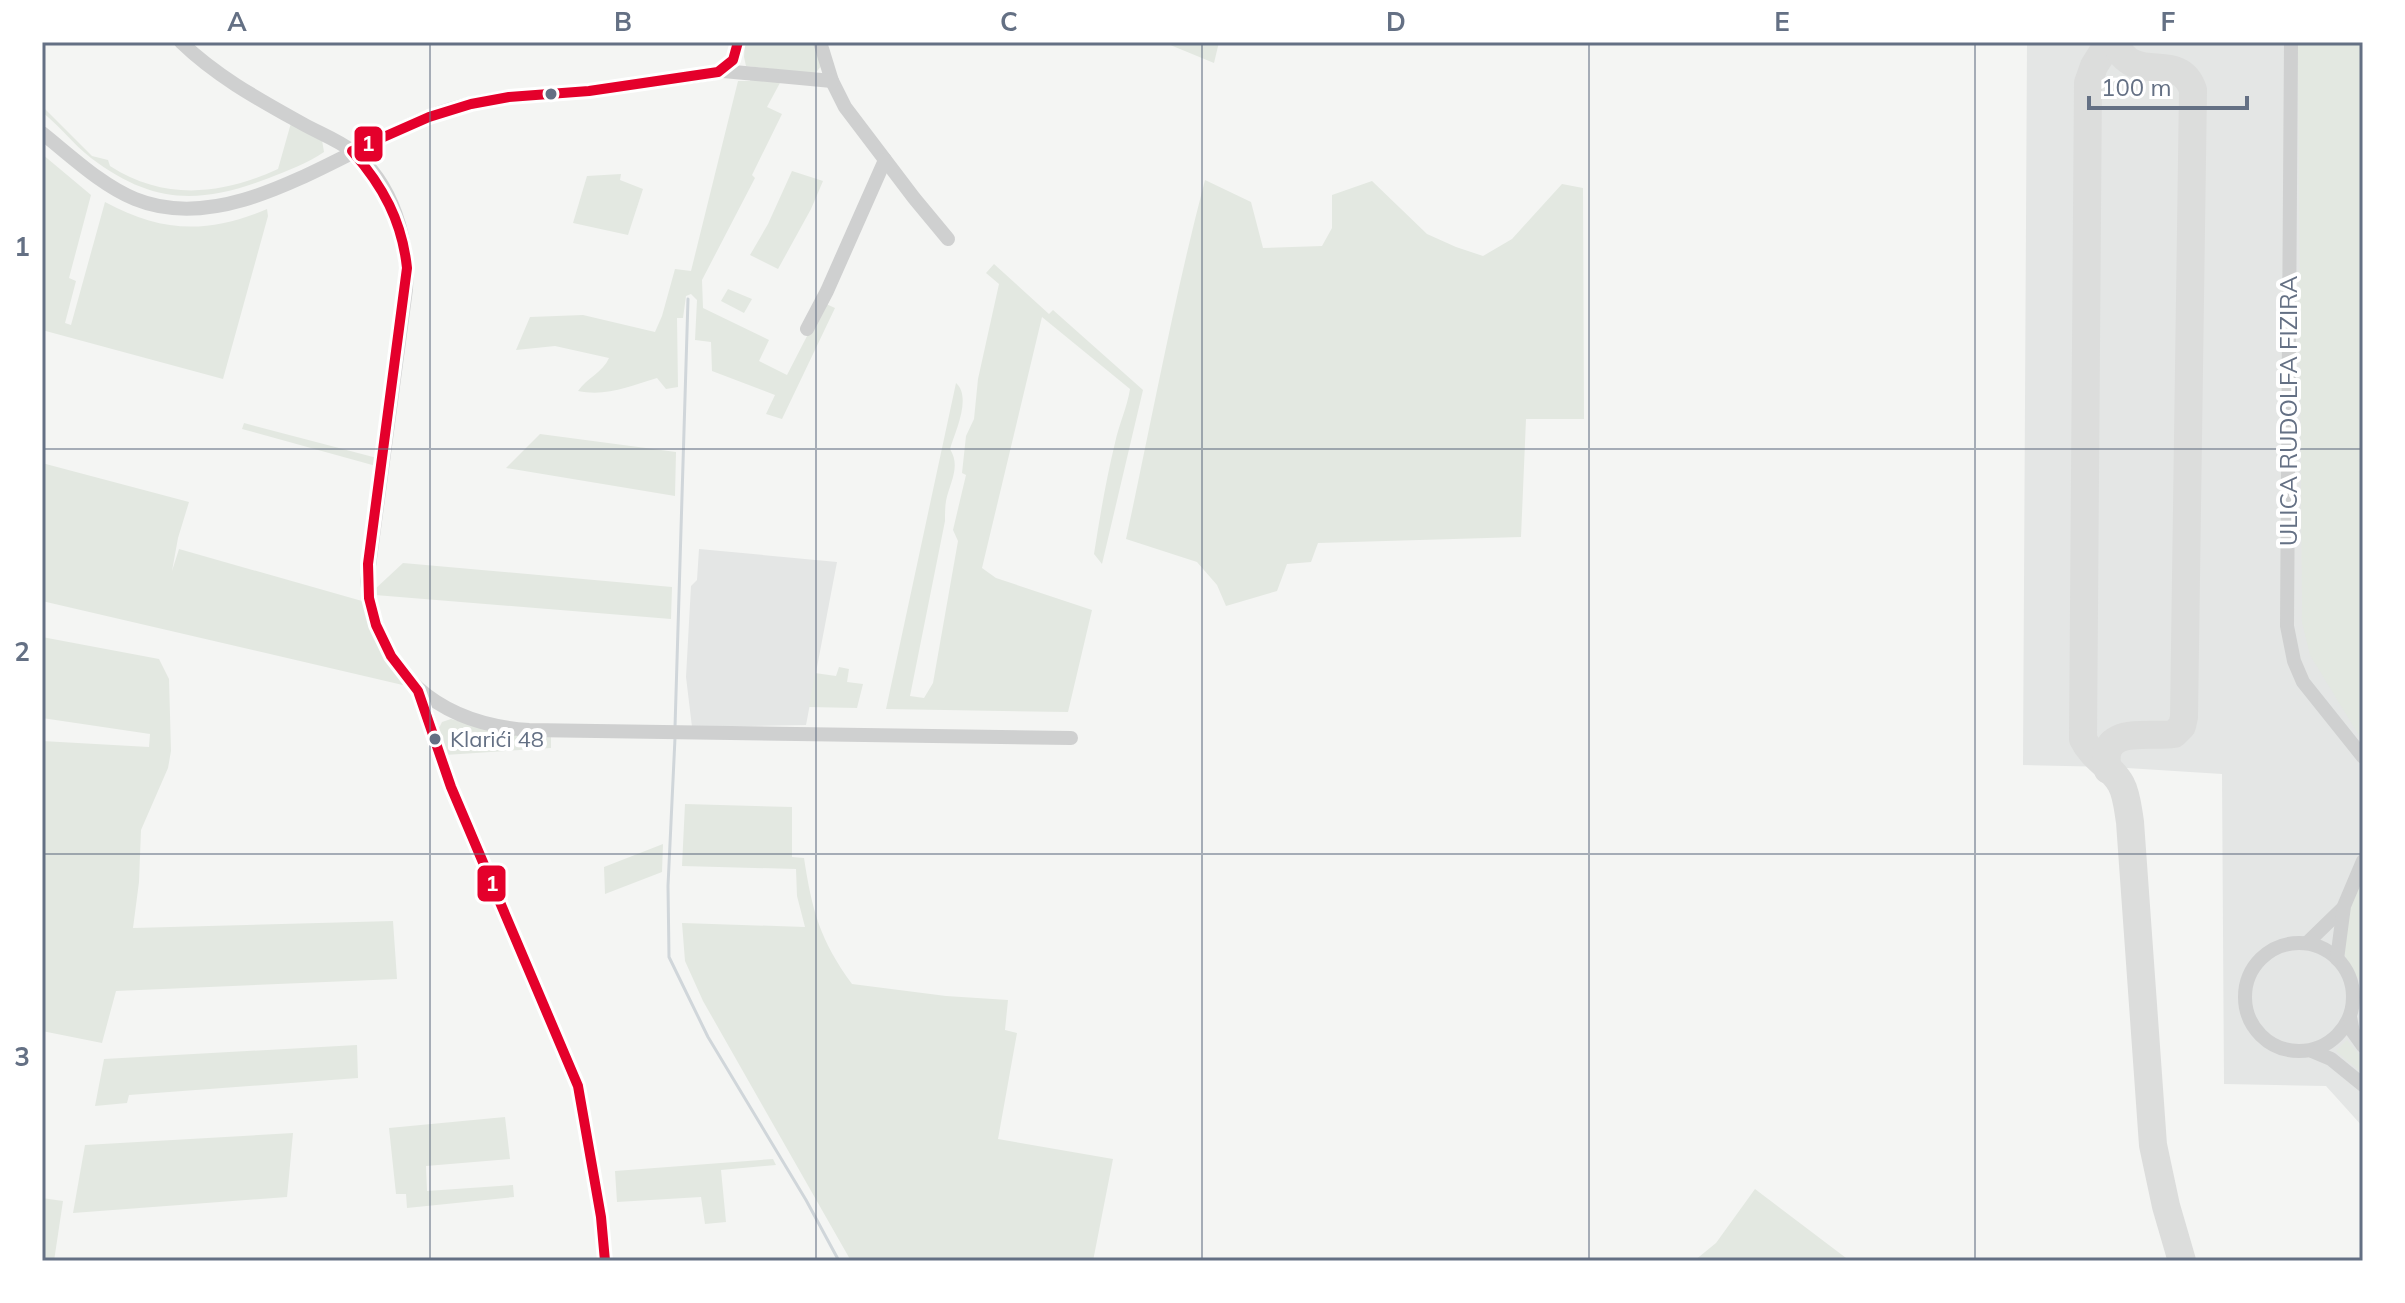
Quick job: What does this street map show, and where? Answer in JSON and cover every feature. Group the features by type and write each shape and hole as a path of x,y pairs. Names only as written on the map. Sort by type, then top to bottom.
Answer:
{"street":[{"path":"181,42 199,59 248,93 352,151 388,196 404,239 406,289 367,581 371,610 383,642 418,691 451,787 578,1086 599,1205 605,1261"},
{"path":"723,71 733,60 738,42"},
{"path":"820,42 832,81 845,107 948,239"},
{"name":"ULICA RUDOLFA FIZIRA","path":"2291,42 2287,626 2294,661 2303,682 2363,757"},
{"path":"42,133 114,189 146,203 175,209 213,208 263,193 429,117 471,104 509,97 589,91 723,71 832,81"},
{"path":"807,329 885,160"},
{"path":"418,691 465,718 503,728 689,734 1071,738"},
{"path":"2337,959 2344,906 2363,861"},
{"path":"2307,943 2344,906"},
{"path":"2363,1046 2353,1032 2350,1017 2352,984 2337,959 2307,943 2278,946 2260,958 2248,976 2245,1003 2249,1019 2265,1041 2289,1051 2312,1051 2331,1059 2363,1085"},
{"path":"2312,1051 2332,1040 2350,1017"}],"shaded area":[{"path":"745,42 817,42 821,66 815,74 746,66"},
{"path":"1163,42 1219,42 1214,63"},
{"path":"2027,42 2363,42 2363,1127 2326,1086 2224,1084 2222,774 2023,765"},
{"path":"2298,42 2363,42 2363,742 2310,655 2302,623"},
{"path":"751,78 781,81 767,107 782,114 752,175 755,178 702,280 703,308 769,340 759,361 787,375 824,303 835,308 782,419 766,414 775,395 712,371 711,342 695,340 697,300 691,294 686,296 683,318 677,318 678,387 666,389 657,378 608,392 578,391 609,358 555,346 516,350 530,317 583,315 655,332 675,269 691,271 738,81 750,81"},
{"path":"42,106 92,156 108,160 110,166 130,177 172,189 214,189 278,169 291,123 322,140 324,152 269,178 220,193 198,196 156,192 113,173 91,158 42,112"},
{"path":"42,154 91,195 69,278 76,281 65,323 71,325 105,202 146,220 185,226 225,223 267,209 268,216 223,379 42,330"},
{"path":"792,171 823,181 778,269 750,255"},
{"path":"621,174 620,180 643,189 628,235 573,223 587,176"},
{"path":"1205,180 1251,202 1263,248 1322,246 1332,228 1332,195 1372,181 1427,234 1483,256 1512,239 1562,184 1583,188 1584,419 1526,419 1521,537 1318,543 1311,562 1287,564 1277,591 1226,606 1217,585 1197,562 1126,539 1173,314"},
{"path":"994,264 1049,314 1053,310 1143,390 1102,564 1094,554 1096,540 1112,457 1130,389 1042,317 982,568 996,578 1092,610 1068,712 886,709 956,383 963,397 950,449 955,462 954,475 946,501 945,521 910,696 924,698 933,683 958,541 953,530 966,475 962,473 966,436 974,419 978,379 999,284 986,273"},
{"path":"728,289 752,299 744,313 721,301"},
{"path":"244,423 377,458 376,466 242,429"},
{"path":"540,434 676,452 675,496 506,468"},
{"path":"42,463 189,502 172,571 179,549 362,601 378,646 407,686 42,601"},
{"path":"699,549 837,562 806,725 692,727 686,677 691,586 697,580"},
{"path":"403,563 672,587 671,619 375,595 374,590"},
{"path":"42,637 159,659 169,679 171,751 168,768 141,830 133,928 393,921 397,979 116,991 102,1043 42,1031 42,741 149,747 150,734 42,718"},
{"path":"839,667 849,669 847,682 863,684 857,708 809,707 815,673 836,676"},
{"path":"451,719 493,731 551,736 551,748 445,755 438,730 442,722"},
{"path":"685,804 792,807 792,857 804,858 819,924 832,953 852,984 1008,1000 1005,1030 1017,1033 998,1139 1113,1159 1093,1261 851,1261 703,1001 685,961 682,923 805,927 797,896 796,869 682,866"},
{"path":"663,844 662,872 605,894 604,867"},
{"path":"2363,870 2363,925 2360,935 2363,940 2363,983 2345,955 2343,928"},
{"path":"2347,1040 2363,1059 2363,1074 2336,1051"},
{"path":"357,1045 358,1078 129,1095 127,1103 95,1106 104,1059"},
{"path":"505,1117 510,1159 426,1166 427,1191 513,1185 514,1197 407,1208 406,1194 396,1194 389,1128"},
{"path":"293,1133 287,1197 73,1213 85,1145"},
{"path":"773,1159 776,1165 721,1170 726,1222 705,1224 701,1197 617,1202 615,1171"},
{"path":"1755,1189 1850,1261 1694,1261 1716,1243"},
{"path":"42,1198 63,1201 54,1261 42,1261"}],"waterway":[{"path":"675,727 688,299"},
{"path":"675,738 668,886 669,957 708,1037 839,1261"}],"taxiway":[{"path":"2109,42 2094,66 2088,83 2083,739 2091,752 2117,778 2127,803 2153,1145 2182,1261"},
{"path":"2108,770 2107,755 2117,739 2174,734 2182,726 2184,717 2193,90 2177,71 2133,63 2123,56 2115,42"}],"transit line":[{"name":"1","path":"605,1261 601,1217 578,1086 451,787 418,691 391,656 376,625 369,598 368,564 407,268 401,235 389,205 373,177 352,151 429,117 471,104 718,72 733,60 738,42"}],"place":[{"name":"Klarići 48","path":"435,739"}]}
